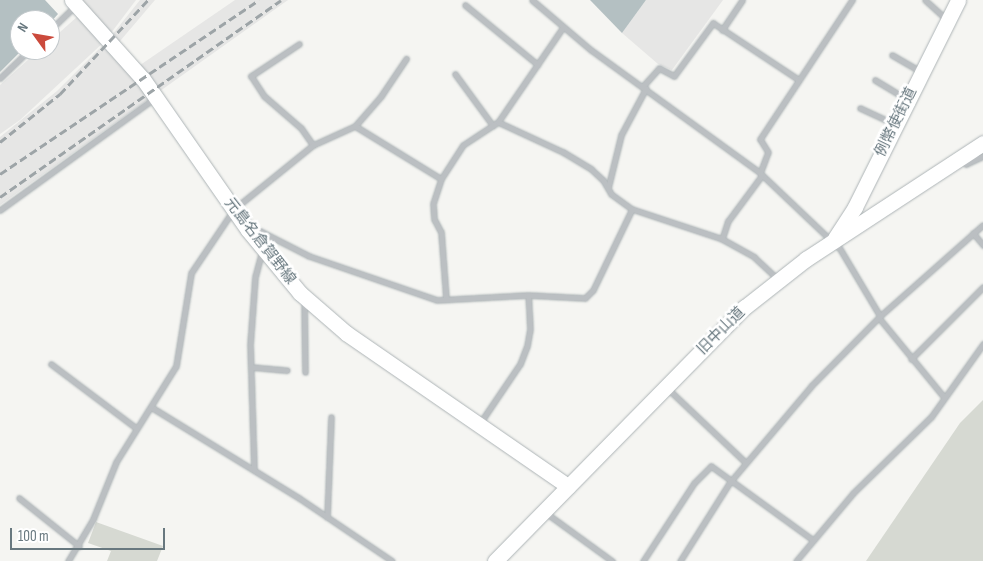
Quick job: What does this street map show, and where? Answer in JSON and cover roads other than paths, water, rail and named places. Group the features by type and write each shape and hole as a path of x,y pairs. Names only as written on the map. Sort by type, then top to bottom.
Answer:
{"main road":[{"name":"例幣使街道","path":"832,242 855,207 958,0"},
{"name":"元島名倉賀野線","path":"74,2 156,97 262,250 304,296 346,333 568,486"},
{"name":"旧中山道","path":"495,561 745,307 778,279 983,143"},
{"path":"855,207 871,218"}],"street":[{"path":"532,0 563,27 761,174 840,249 880,317 911,359 944,397"},
{"path":"722,30 742,0"},
{"path":"722,239 728,221 761,174 768,152 760,139 852,0"},
{"path":"925,0 948,21"},
{"path":"60,18 74,2"},
{"path":"464,5 538,65"},
{"path":"608,188 621,135 645,87 659,68 674,76 713,23 799,80"},
{"path":"446,299 441,232 434,219 433,204 441,179 463,145 498,122 563,27"},
{"path":"299,44 251,76 264,96 301,128 313,146"},
{"path":"892,55 921,72"},
{"path":"68,561 79,546 116,462 176,366 191,273 234,209 313,146 355,126 381,96 406,59"},
{"path":"0,78 19,60"},
{"path":"455,74 493,126"},
{"path":"875,80 908,99"},
{"path":"0,210 156,97"},
{"path":"860,108 895,124"},
{"path":"498,122 563,152 598,174 611,194 632,209 722,239 754,257 778,279"},
{"path":"355,126 441,179"},
{"path":"962,157 966,164 983,156"},
{"path":"248,230 260,230 309,256 437,300 528,295 588,295 632,209"},
{"path":"680,561 730,482 811,386 880,317 983,225"},
{"path":"973,233 983,245"},
{"path":"254,470 250,367 254,277 262,250"},
{"path":"911,359 983,287"},
{"path":"478,425 520,364 527,346 530,330 528,295"},
{"path":"304,296 305,372"},
{"path":"796,561 853,493 931,417 983,344"},
{"path":"50,364 136,428"},
{"path":"250,367 286,370"},
{"path":"666,387 745,462"},
{"path":"151,407 254,470 392,561"},
{"path":"327,517 331,417"},
{"path":"643,561 694,483 711,466 730,482 813,540"},
{"path":"19,498 79,546"},
{"path":"544,511 612,561"}],"railway":[{"path":"0,142 60,94 148,0"},
{"path":"0,174 259,0"},
{"path":"0,197 281,0"}]}
